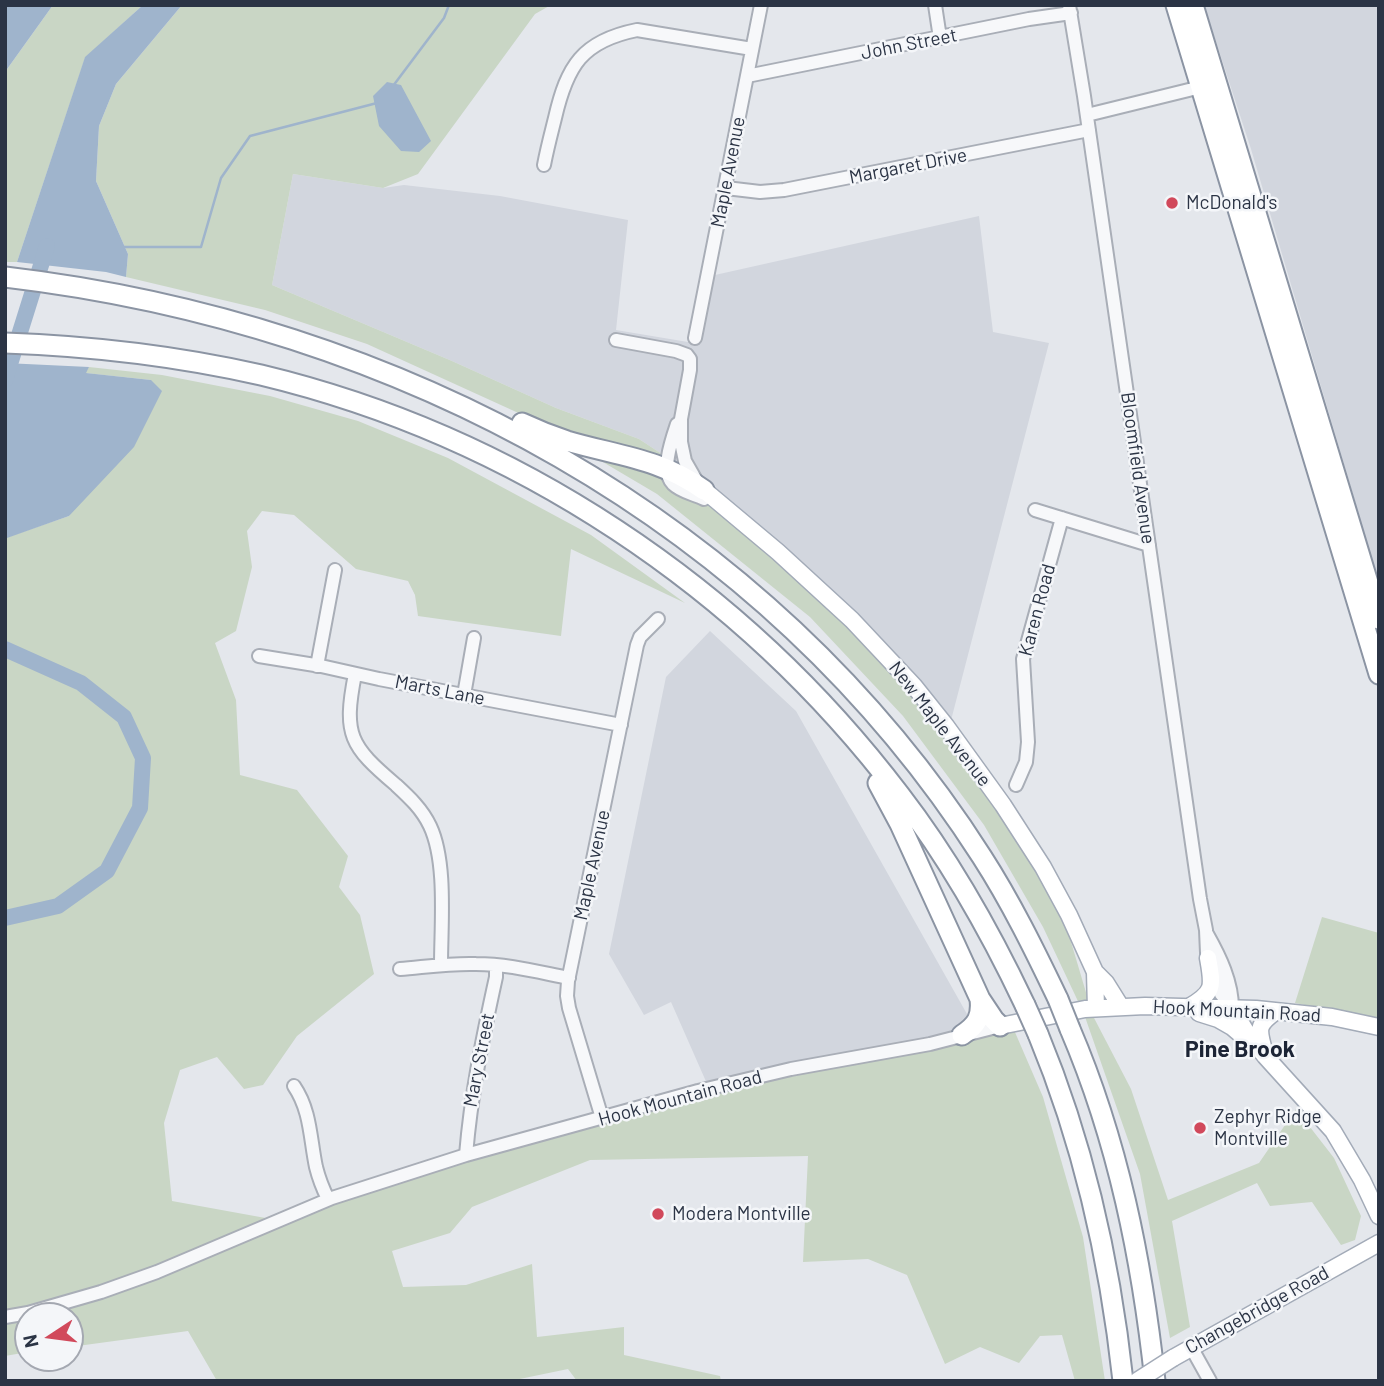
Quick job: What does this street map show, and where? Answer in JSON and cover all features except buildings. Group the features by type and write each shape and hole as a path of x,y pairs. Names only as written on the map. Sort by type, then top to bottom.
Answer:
{"highway":[{"path":"1176,5 1379,674"},
{"path":"1195,5 1379,620"},
{"path":"5,277 122,295 241,324 458,397 555,437 641,459 686,478 704,490"},
{"path":"5,342 100,349 201,363 302,386 411,423 497,461 606,522 683,576 755,637 822,702 883,772 938,848 984,925 1025,1005 1070,1116 1094,1206 1113,1299 1123,1381"},
{"path":"366,365 512,431 596,479 702,551 792,627 866,704 907,753 947,805 998,883 1058,999 1070,1028 1100,1107 1130,1220 1143,1283 1155,1381"},
{"path":"822,702 892,806 980,999 1000,1026"},
{"path":"962,1035 975,1026 978,1020 980,999"}],"main road":[{"name":"New Maple Avenue","path":"704,490 778,552 852,620 914,686 1003,805 1043,867 1095,972 1106,983 1121,1007"},
{"path":"1187,1008 1209,991 1212,980 1208,958"},
{"name":"New Maple Avenue","path":"1095,972 1096,1008"},
{"name":"Hook Mountain Road","path":"1000,1026 1096,1008 1121,1007 1232,1008 1332,1017 1379,1027"},
{"path":"1187,1008 1218,1018 1265,1056"},
{"name":"Bloomfield Avenue","path":"1232,1008 1265,1056 1333,1131 1379,1216"},
{"path":"1265,1056 1259,1029 1261,1023 1275,1012"},
{"name":"Changebridge Road","path":"1137,1381 1191,1347 1379,1243"}],"street":[{"name":"Maple Avenue","path":"695,338 761,5"},
{"path":"935,5 940,38"},
{"name":"John Street","path":"747,76 1070,9"},
{"name":"Bloomfield Avenue","path":"1070,9 1208,958 1221,994 1232,1008"},
{"path":"544,165 563,85 573,66 599,42 637,30 752,49"},
{"path":"1087,114 1200,87"},
{"name":"Margaret Drive","path":"726,188 760,192 784,190 1089,130"},
{"path":"616,340 676,351 690,359 680,431 682,452 693,477 704,490"},
{"path":"666,469 683,408"},
{"name":"New Maple Avenue","path":"666,469 669,479 678,487 734,516"},
{"path":"1035,510 1149,545"},
{"name":"Karen Road","path":"1016,785 1026,762 1028,742 1023,659 1062,518"},
{"path":"317,666 335,570"},
{"name":"Maple Avenue","path":"602,1118 569,1008 569,978 640,637 658,619"},
{"path":"464,695 474,638"},
{"name":"Marts Lane","path":"259,656 621,725"},
{"path":"355,674 349,709 354,740 366,759 420,809 436,839 441,876 441,965"},
{"name":"Bloomfield Avenue","path":"1206,930 1232,992 1232,1008"},
{"path":"400,969 441,965 496,965 569,978"},
{"name":"Mary Street","path":"466,1155 469,1114 496,977 496,965"},
{"name":"Hook Mountain Road","path":"5,1317 67,1303 149,1275 328,1199 466,1155 698,1091 791,1069 930,1044 1000,1026"},
{"path":"294,1086 305,1105 316,1168 328,1199"},
{"path":"1191,1347 1210,1381"}],"shaded area":[{"path":"1204,5 1379,5 1379,583 1251,149"},
{"path":"293,174 383,188 404,185 500,196 628,220 616,330 694,343 706,277 979,216 993,332 1049,343 949,728 671,460 639,439 556,408 272,285"},
{"path":"710,631 796,711 976,1030 708,1086 671,1002 644,1015 609,954 666,677"}],"green space":[{"path":"53,5 143,5 85,58 17,262 5,262 5,72"},
{"path":"182,5 551,5 535,14 418,174 383,188 293,174 272,285 556,408 639,439 671,460 803,572 949,728 1055,888 1093,1016 1131,1089 1168,1200 1259,1163 1296,1109 1334,1158 1361,1216 1355,1240 1341,1245 1312,1202 1270,1206 1257,1183 1172,1221 1190,1327 1170,1338 1140,1174 1084,1014 1043,927 984,825 903,716 810,617 657,494 525,416 367,344 265,310 126,277 128,254 96,181 99,126 116,84"},
{"path":"89,367 162,375 270,396 358,421 448,458 591,535 685,603 571,549 561,636 418,616 415,595 408,581 356,569 294,515 262,511 247,531 252,567 236,631 215,643 236,700 240,775 297,790 348,856 339,887 360,915 374,974 297,1036 263,1085 244,1089 217,1057 180,1070 164,1123 172,1201 282,1221 398,1174 708,1086 1011,1023 1043,1097 1083,1237 1105,1381 1075,1381 1062,1335 1040,1336 1019,1363 980,1347 945,1364 907,1275 868,1259 803,1262 808,1156 590,1160 472,1207 450,1233 392,1251 403,1287 466,1285 532,1264 537,1337 624,1327 624,1355 720,1376 721,1381 577,1381 568,1369 510,1381 217,1381 188,1331 84,1345 84,1302 14,1302 14,1354 5,1356 5,538 69,516 151,380 85,373"},
{"path":"1322,917 1379,933 1379,1020 1295,1003"}],"water":[{"path":"5,5 53,5 5,72"},
{"path":"143,5 182,5 116,84 99,126 96,181 128,254 126,277 106,272 17,262 85,57"},
{"path":"387,82 401,85 431,141 419,152 401,151 379,126 373,96"},
{"path":"5,363 89,367 86,373 151,380 162,391 134,447 69,516 7,538 5,538"}],"waterway":[{"path":"393,86 444,18 449,5"},
{"path":"124,247 201,247 221,178 250,136 377,103"},
{"path":"5,380 47,246"},
{"path":"5,649 81,683 124,717 143,758 140,808 107,871 58,906 5,918"}],"place":[{"name":"McDonald's","path":"1172,203"},
{"name":"Zephyr Ridge Montville","path":"1200,1128"},
{"name":"Modera Montville","path":"658,1214"}],"district":[{"name":"Pine Brook","path":"1240,1049"}]}
